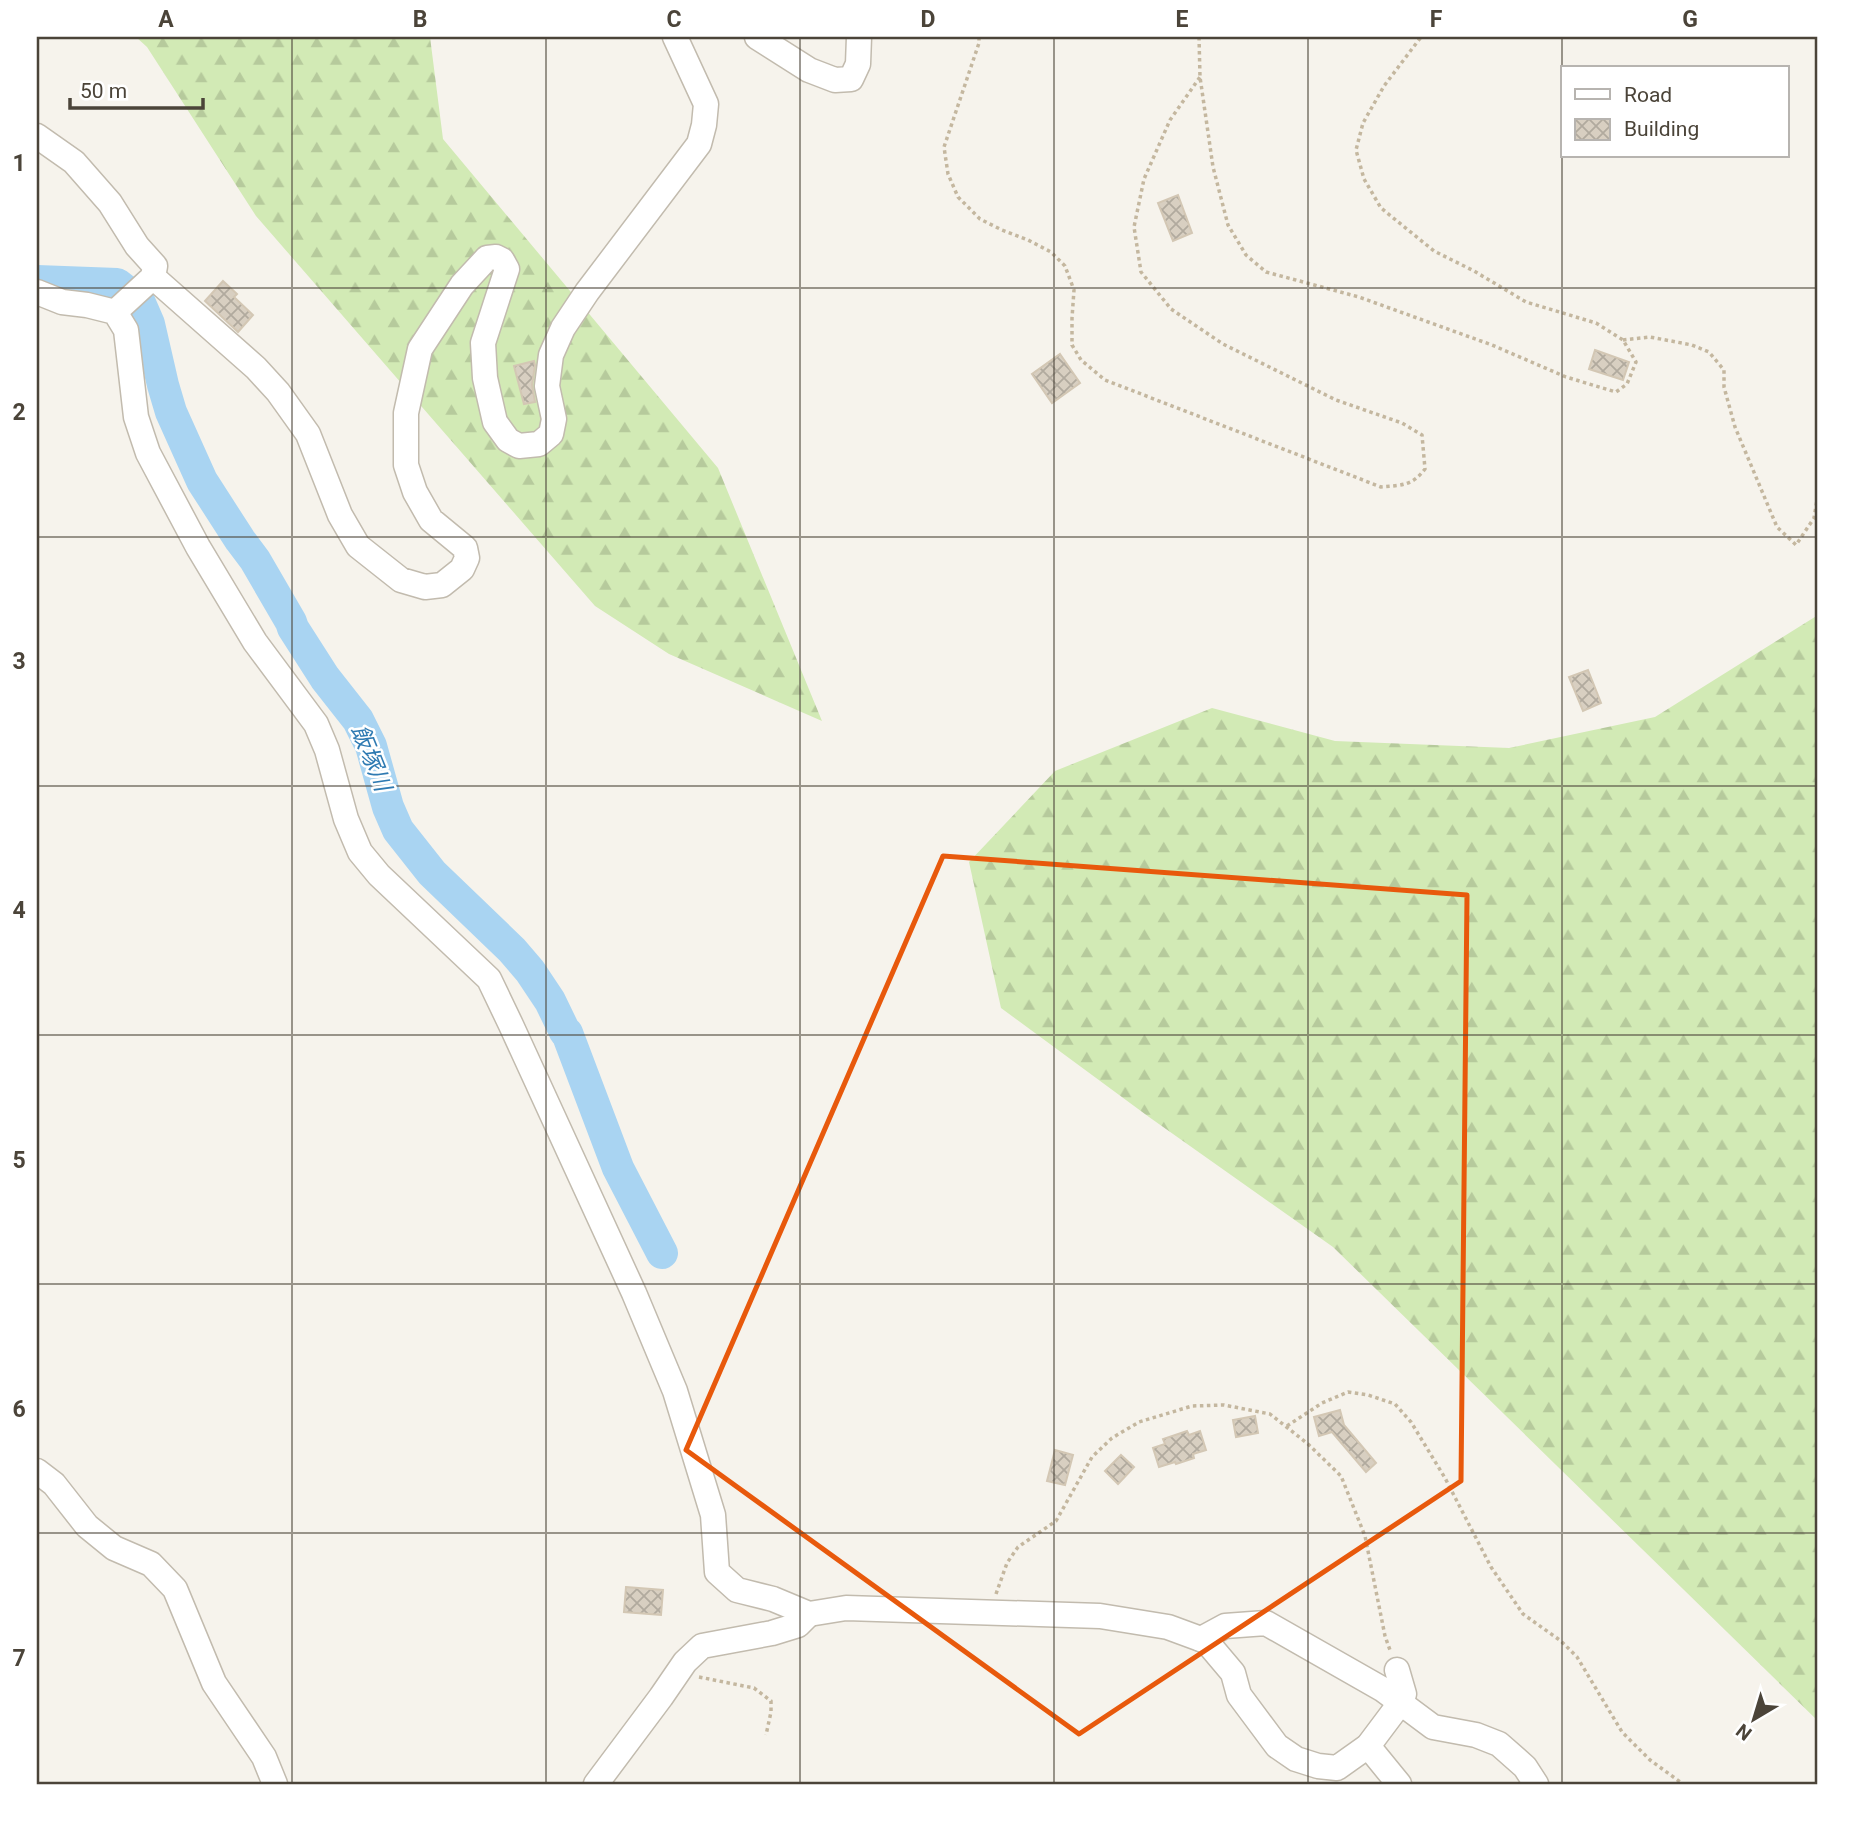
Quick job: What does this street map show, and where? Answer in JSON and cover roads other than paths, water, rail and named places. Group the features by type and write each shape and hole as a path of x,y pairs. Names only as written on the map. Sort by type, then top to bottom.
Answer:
{"street":[{"path":"153,277 256,368 278,392 308,434 340,516 358,546 401,580 425,587 442,585 462,569 467,558 465,548 431,520 415,492 406,465 406,413 420,349 462,285 487,258 496,257 502,260 507,269 484,343 485,378 495,422 509,440 519,446 539,444 551,434 554,419 547,386 551,355 564,328 587,292 699,144 706,104 675,37"},
{"path":"757,37 809,70 835,80 850,79 858,64 859,37"},
{"path":"37,136 74,162 110,203 137,246 155,267 153,277 115,312"},
{"path":"37,292 62,302 115,312 126,330 136,417 148,453 198,547 255,642 316,724 327,750 346,819 360,852 379,875 489,979 628,1280 675,1391 713,1515 717,1572 737,1590 773,1599 809,1614 846,1608 1100,1616 1168,1627 1206,1641 1233,1673 1239,1695 1277,1746 1296,1759 1318,1766 1337,1768 1368,1746 1401,1702 1404,1694 1397,1670"},
{"path":"37,1471 54,1483 87,1526 114,1548 151,1564 175,1589 214,1683 264,1757 275,1784"},
{"path":"596,1784 685,1662 702,1646 772,1633 798,1625 809,1614"},
{"path":"1201,1639 1225,1626 1266,1623 1381,1689 1433,1727 1476,1735 1499,1744 1525,1768 1536,1784"},
{"path":"1368,1746 1399,1784"}],"waterway":[{"name":"飯塚川","path":"37,281 117,284 139,301 149,324 171,412 202,481 255,560 325,678 358,720 371,746 388,807 398,830 432,873 512,950 550,1001 567,1033 618,1168 662,1253"}]}
